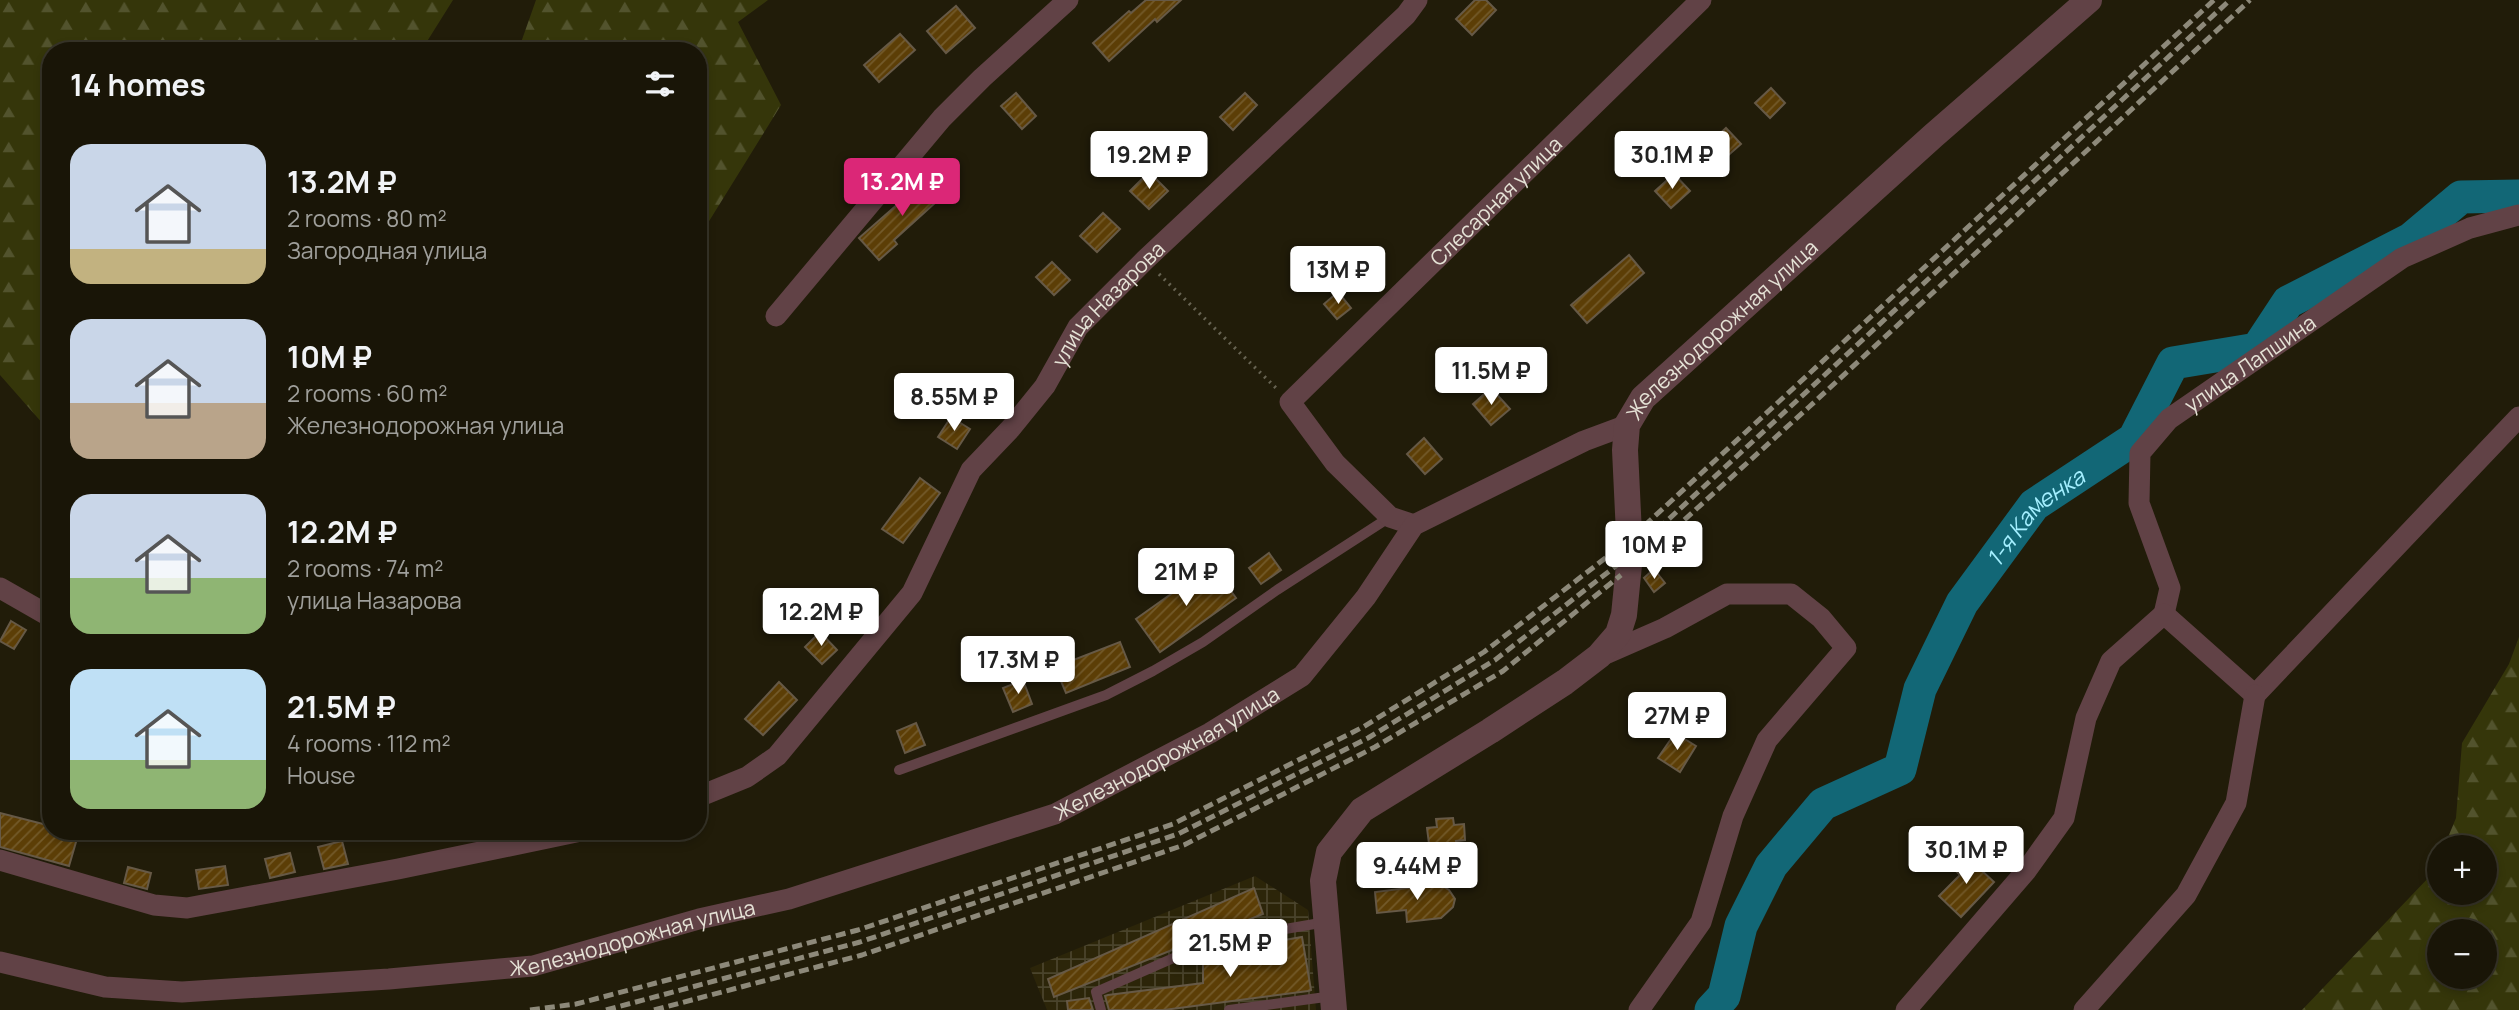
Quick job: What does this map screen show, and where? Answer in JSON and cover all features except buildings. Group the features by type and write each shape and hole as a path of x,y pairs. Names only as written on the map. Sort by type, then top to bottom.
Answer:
{"street":[{"path":"776,316 942,118 1068,0"},
{"name":"Слесарная улица","path":"1290,402 1701,0"},
{"name":"Железнодорожная улица","path":"0,962 105,987 182,992 389,979 533,966 699,919 789,899 1055,814 1210,733 1302,676 1366,597 1414,525 1584,441 1627,425 1643,398 1933,136 2089,0"},
{"name":"улица Назарова","path":"707,793 747,777 777,756 912,593 971,470 1011,428 1045,386 1078,327 1409,5"},
{"name":"улица Лапшина","path":"2164,614 2171,588 2139,503 2140,453 2169,419 2402,258 2470,228 2519,215"},
{"path":"1290,402 1335,463 1390,517 1414,525"},
{"path":"2084,1010 2186,895 2236,803 2255,695 2519,417"},
{"path":"1599,656 1618,634 1625,603 1630,555 1625,450 1627,425"},
{"path":"0,588 42,612"},
{"path":"1334,1003 1322,881 1329,852 1362,810 1490,731 1599,656 1665,628 1727,594 1791,594 1821,618 1846,648 1767,740 1733,816 1701,922 1639,1010"},
{"path":"1906,1010 2026,871 2064,818 2086,718 2111,661 2164,614 2255,695"},
{"path":"0,860 154,905 187,908 538,840"}],"lane":[{"path":"899,769 1106,695 1153,671 1203,642 1277,590 1390,517"},
{"path":"1101,1010 1096,992 1185,953 1256,934 1326,922"},
{"path":"1229,1010 1334,1003"}],"path":[{"path":"1145,260 1290,402"}],"shaded area":[{"path":"1255,876 1308,910 1316,1010 1047,1010 1030,968"}],"green space":[{"path":"0,0 453,0 427,42 42,42 42,423 0,375"},
{"path":"536,0 768,0 738,22 781,105 707,224 707,42 521,42"},
{"path":"2519,637 2519,1010 2302,1010 2427,879 2427,905 2497,905 2497,835 2449,835 2456,818 2462,743 2509,664"}],"waterway":[{"name":"1-я Каменка","path":"1711,1010 1724,996 1741,926 1771,866 1823,804 1900,769 1920,689 1962,603 2034,505 2134,439 2173,363 2257,349 2288,302 2411,239 2461,197 2519,196"}],"railway":[{"path":"530,1010 576,1004 858,930 1173,824 1363,727 1484,652 1630,539 2214,0"},
{"path":"606,1010 860,942 1178,834 1368,738 1495,660 1630,555 2230,0"},
{"path":"1651,550 2250,0"},
{"path":"654,1010 862,955 1184,845 1375,747 1503,671 1621,575"}]}
